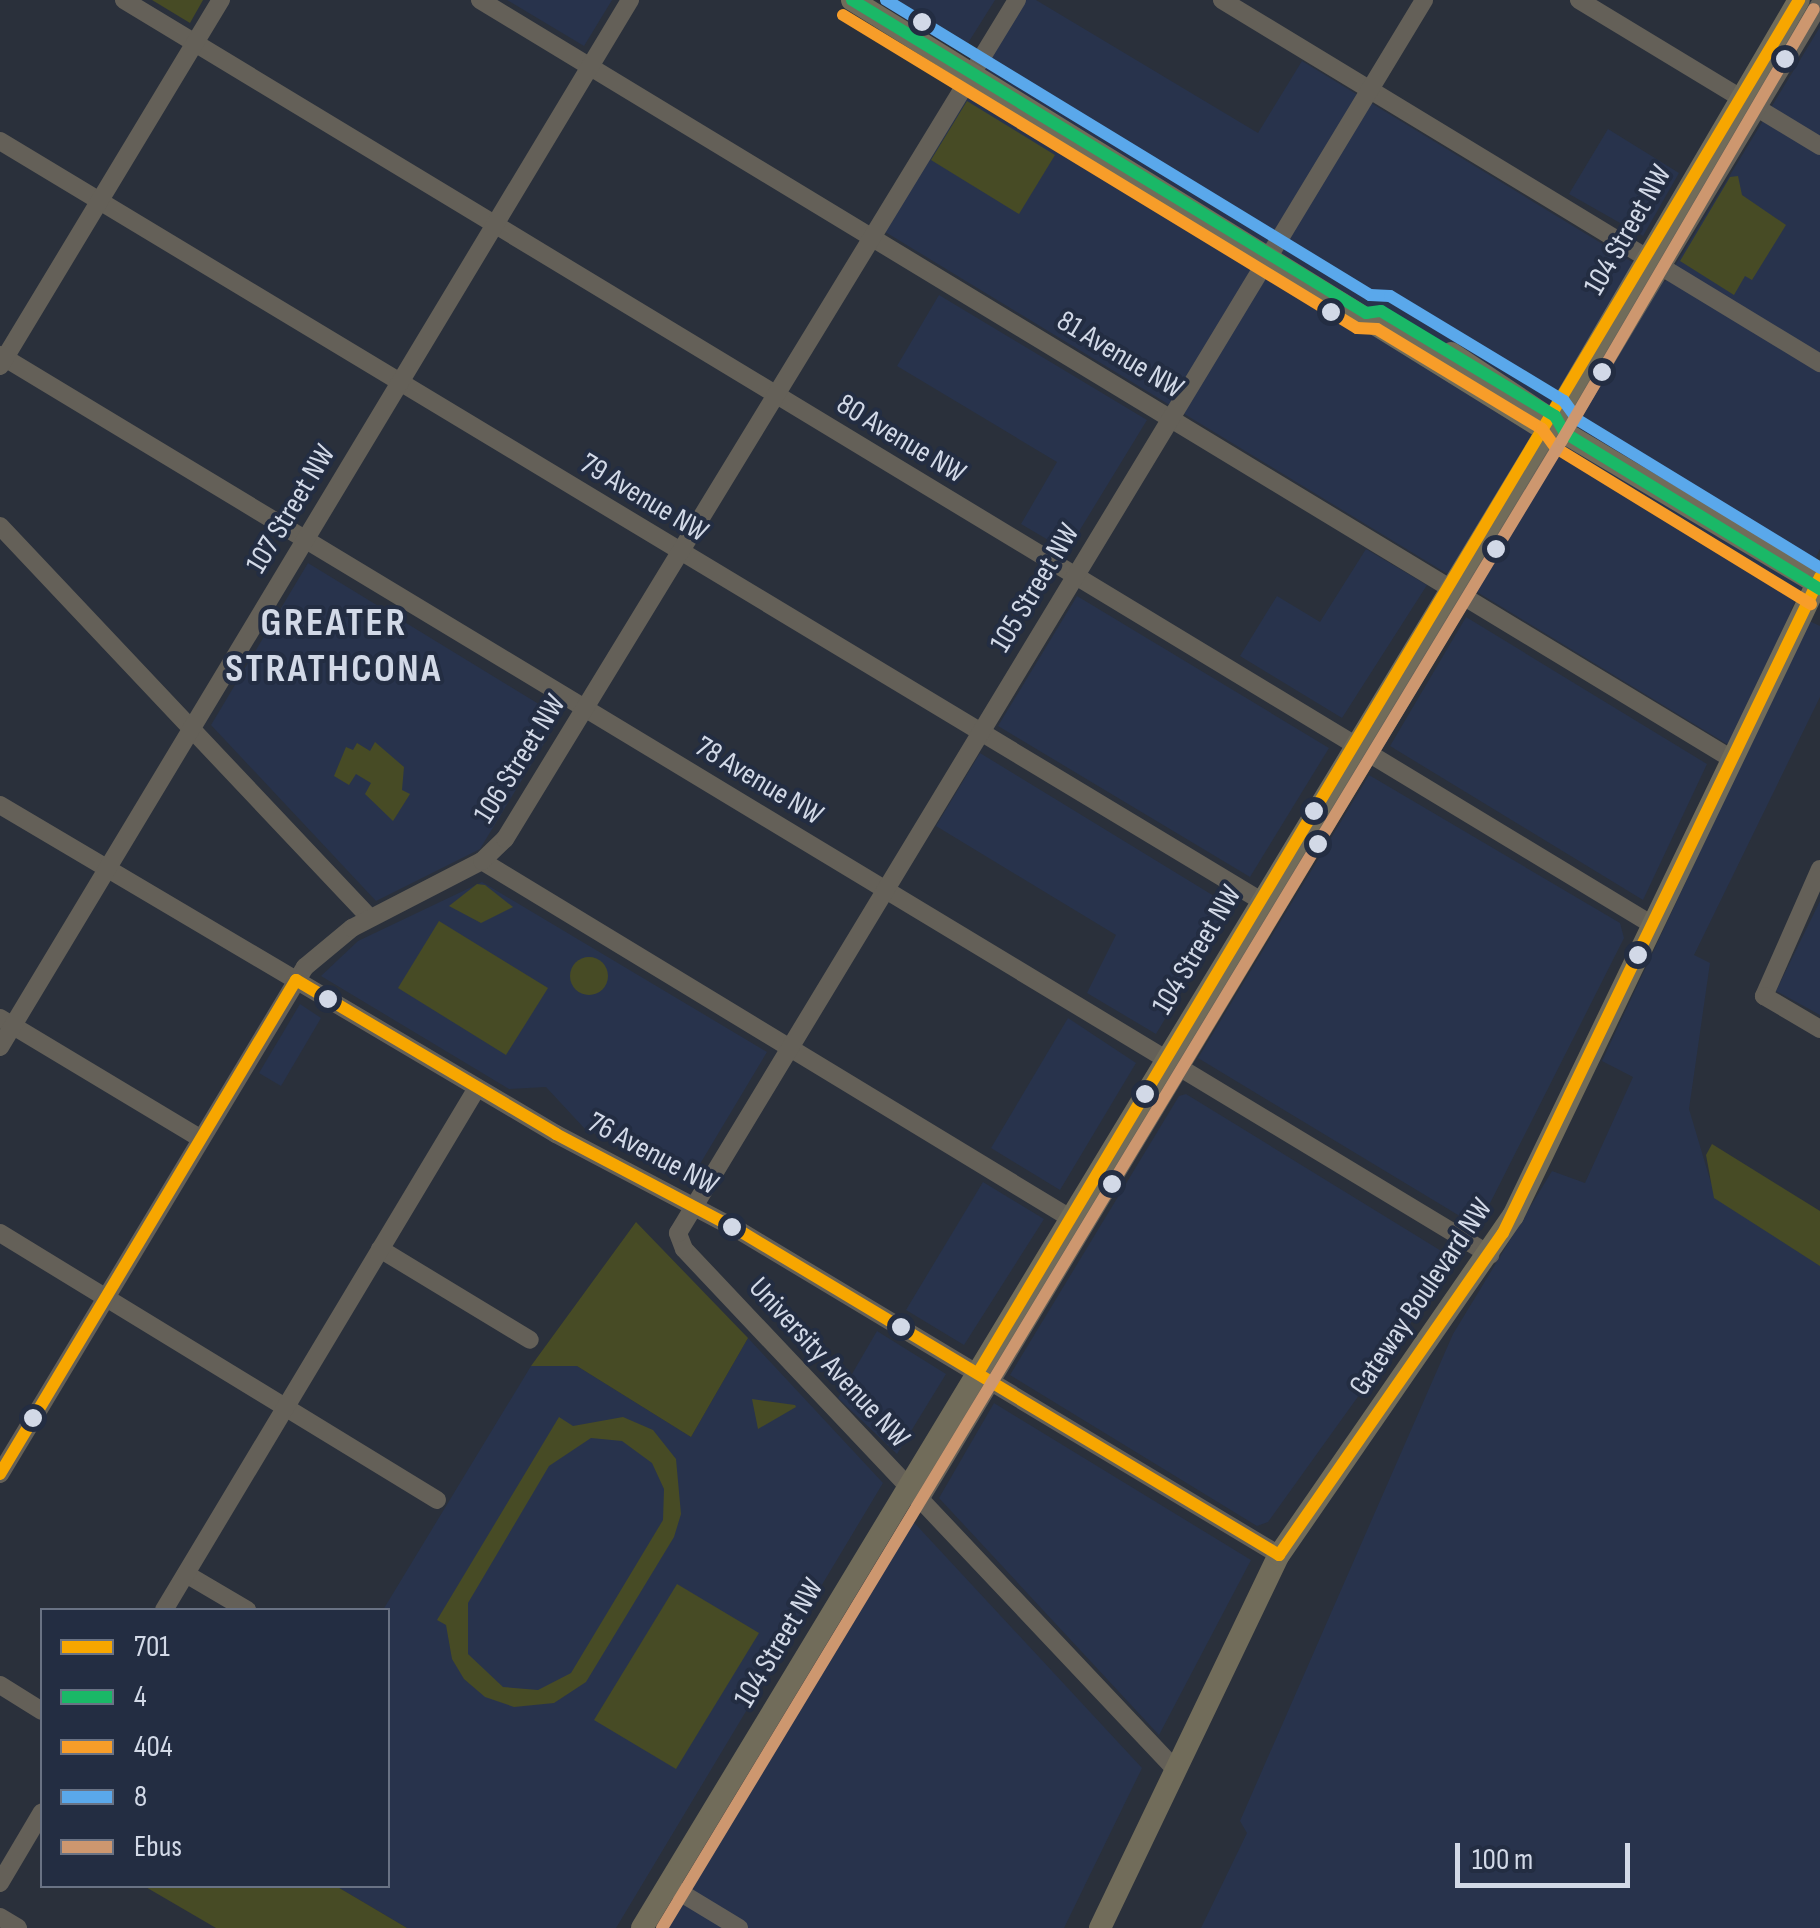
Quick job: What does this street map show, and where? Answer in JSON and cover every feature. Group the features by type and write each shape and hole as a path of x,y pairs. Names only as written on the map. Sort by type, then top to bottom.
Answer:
{"main road":[{"path":"852,0 1366,314 1381,311 1556,427 1819,584"},
{"name":"104 Street NW","path":"642,1928 1175,1065 1749,103 1799,0"},
{"name":"Gateway Boulevard NW","path":"1100,1928 1279,1555 1490,1255 1730,758 1819,584"}],"street":[{"name":"80 Avenue NW","path":"124,0 1651,924"},
{"path":"2,359 221,0"},
{"name":"81 Avenue NW","path":"480,0 1730,758"},
{"name":"107 Street NW","path":"0,1047 6,1022 106,868 630,0"},
{"name":"106 Street NW","path":"0,1474 5,1452 105,1298 296,980 370,918 482,861 505,838 869,236 1017,0"},
{"path":"1222,0 1820,363"},
{"name":"105 Street NW","path":"694,1205 1424,0"},
{"path":"1579,0 1820,146"},
{"name":"104 Street NW","path":"1749,103 1820,4"},
{"name":"79 Avenue NW","path":"0,141 1269,906"},
{"name":"78 Avenue NW","path":"2,359 1490,1255"},
{"path":"0,526 370,918"},
{"name":"76 Avenue NW","path":"0,805 477,1088 694,1205 1279,1555"},
{"path":"482,861 1079,1223"},
{"path":"1820,870 1764,996 1820,1029"},
{"path":"6,1022 200,1138"},
{"path":"165,1608 477,1088"},
{"name":"University Avenue NW","path":"694,1205 679,1229 681,1245 1175,1769"},
{"path":"0,1233 437,1500"},
{"path":"380,1249 530,1340"},
{"path":"186,1574 244,1608"},
{"path":"0,1685 40,1710"},
{"path":"0,1883 40,1815"},
{"path":"668,1885 739,1928"},
{"path":"0,1917 18,1928"}],"shaded area":[{"path":"507,0 612,0 584,46"},
{"path":"897,0 995,0 968,43"},
{"path":"1025,0 1036,0 1258,133 1302,61 1665,282 1820,27 1820,549 1790,612 1820,626 1820,697 1694,955 1710,963 1689,1109 1711,1183 1820,1252 1820,1928 1201,1928 1247,1833 1240,1821 1453,1334 1552,1171 1585,1183 1633,1077 1602,1061 1745,755 882,230"},
{"path":"1608,129 1679,173 1643,236 1569,194"},
{"path":"939,295 1147,420 1067,551 1021,524 1057,462 897,366"},
{"path":"1366,549 1427,585 1342,718 1240,656 1277,596 1320,622"},
{"path":"308,563 560,717 480,849 376,901 211,725"},
{"path":"1077,596 1329,748 1250,877 998,726"},
{"path":"1466,617 1707,764 1643,900 1390,746"},
{"path":"980,753 1232,907 1156,1034 1087,993 1116,935 936,826"},
{"path":"1369,775 1620,923 1624,938 1478,1227 1198,1058"},
{"path":"482,882 767,1052 691,1179 585,1129 546,1087 509,1089 321,976 358,941"},
{"path":"1820,901 1820,1015 1776,991"},
{"path":"300,1004 321,1018 281,1086 259,1073"},
{"path":"1068,1018 1136,1063 1060,1190 991,1148"},
{"path":"1186,1094 1456,1260 1268,1522 1257,1526 1010,1375 1179,1096"},
{"path":"983,1182 1044,1219 964,1345 906,1310"},
{"path":"877,1331 946,1374 897,1454 838,1398"},
{"path":"748,1338 883,1483 616,1928 407,1928 339,1888 390,1888 390,1608 384,1608 531,1366 577,1366 691,1437"},
{"path":"994,1403 1251,1560 1159,1735 939,1498"},
{"path":"908,1516 1142,1768 1064,1928 662,1928"}],"green space":[{"path":"152,0 203,0 190,23"},
{"path":"967,101 1055,155 1019,214 931,160"},
{"path":"1738,176 1742,195 1786,225 1752,280 1745,276 1734,295 1680,261 1730,177"},
{"path":"375,742 404,767 402,790 410,794 393,821 365,794 371,783 356,774 349,785 334,776 346,747 353,750 357,743 370,751"},
{"path":"477,884 485,885 513,907 481,923 449,906"},
{"path":"439,921 548,988 506,1055 398,988"},
{"path":"589,957 603,962 608,976 603,990 589,995 575,990 570,976 575,962"},
{"path":"1712,1144 1820,1211 1820,1266 1714,1198 1706,1155"},
{"path":"636,1222 748,1338 691,1437 577,1366 531,1366"},
{"path":"752,1399 795,1405 796,1407 758,1429"},
{"path":"559,1417 573,1426 623,1417 653,1430 676,1459 681,1514 674,1537 586,1682 554,1703 514,1707 485,1697 464,1679 452,1659 446,1625 437,1620","holes":["591,1438 622,1441 652,1463 664,1489 663,1520 571,1673 538,1690 503,1687 468,1654 468,1603 549,1466"]},
{"path":"677,1584 759,1633 676,1769 594,1720"},
{"path":"147,1888 339,1888 407,1928 216,1928"}],"transit line":[{"name":"4","path":"852,0 1366,313 1381,311 1555,416 1565,433 1820,589"},
{"name":"8","path":"886,0 1370,295 1390,296 1564,401 1578,420 1820,568"},
{"name":"701","path":"978,1373 1799,0"},
{"name":"Ebus","path":"662,1928 1562,440 1814,9"},
{"name":"404","path":"843,15 1357,328 1377,329 1542,429 1556,448 1811,604"},
{"name":"701","path":"296,980 556,1134 740,1231 1279,1555 1503,1233 1820,577"},
{"name":"701","path":"0,1474 296,980"}],"district":[{"name":"GREATER STRATHCONA","path":"334,646"}]}
